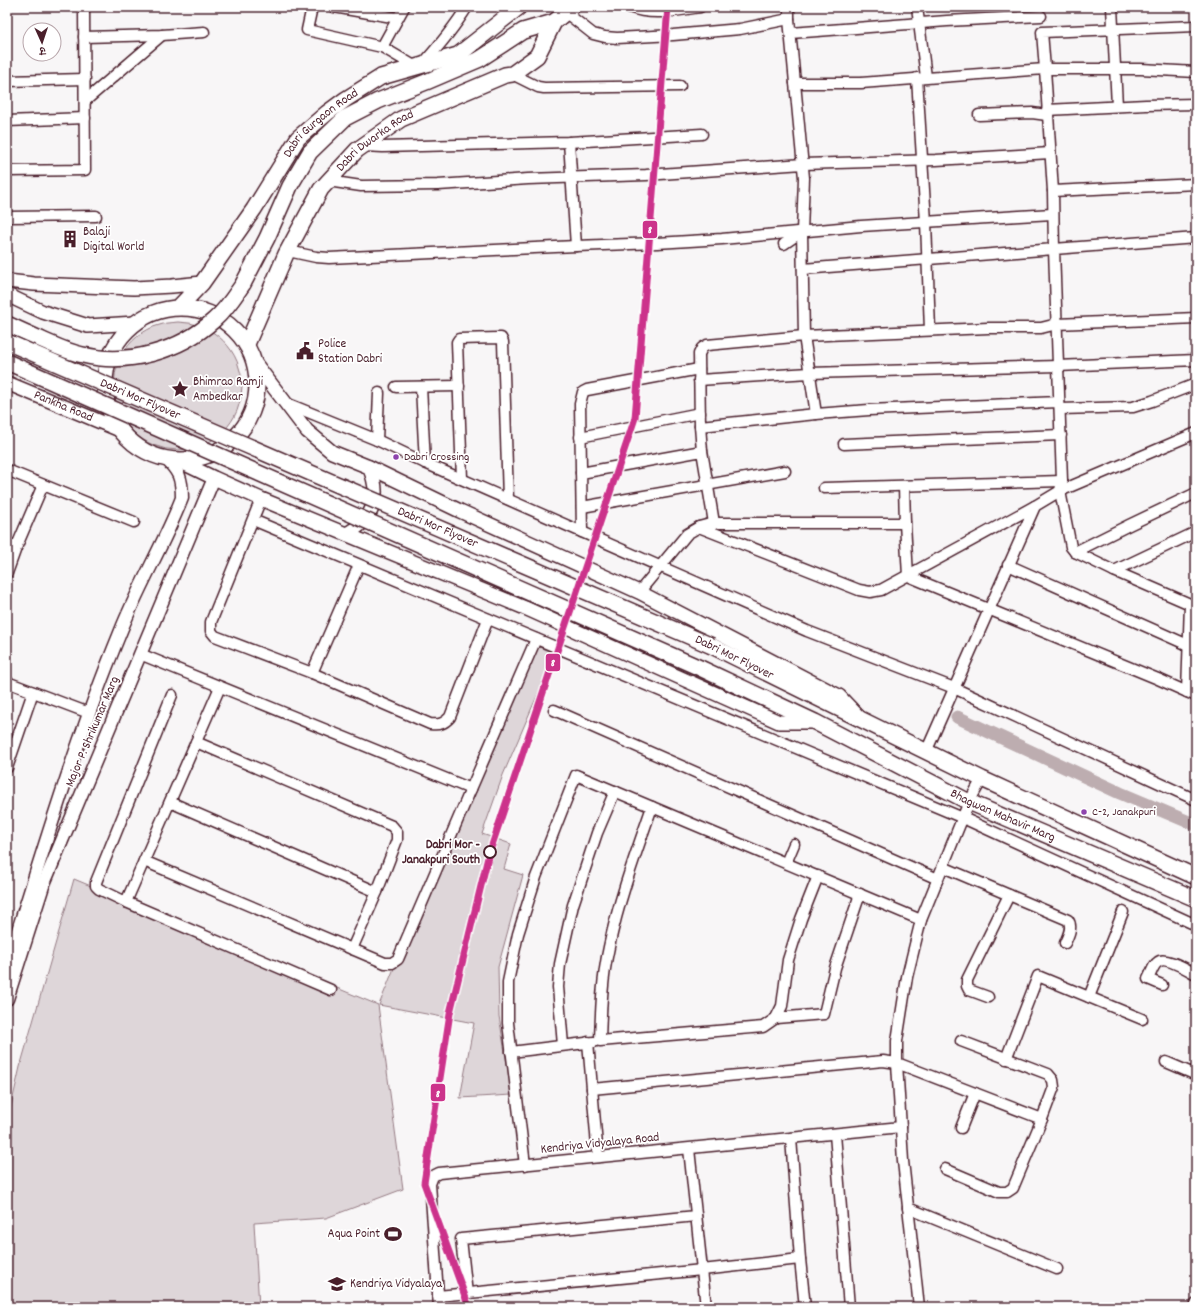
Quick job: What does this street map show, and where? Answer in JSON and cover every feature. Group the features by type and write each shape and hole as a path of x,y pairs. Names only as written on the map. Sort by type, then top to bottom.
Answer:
{"main road":[{"name":"Dabri Gurgaon Road","path":"179,307 202,283 254,209 298,138 346,99 381,77 458,56 519,7"},
{"name":"Dabri Dwarka Road","path":"247,344 288,251 321,189 357,150 401,120 505,75 512,74 537,56 564,14"},
{"path":"7,324 61,349 83,355 106,358 130,358 175,346 214,320 230,304 243,284 267,238 290,186 310,152 345,118 378,101 480,59 523,31 564,14"},
{"path":"7,281 34,284 134,288 202,283"},
{"path":"7,295 43,312 88,326 135,322"},
{"path":"179,307 193,308 207,312 220,318 231,326 254,352 257,378 257,394 253,409 237,436 225,446 211,454 179,460 164,458 152,454 129,440 112,418 107,404 104,388 108,359 115,345 124,333 135,322 156,312 167,308 179,307"},
{"name":"Dabri Mor Flyover","path":"7,342 712,646 863,722"},
{"name":"Dabri Mor Flyover","path":"7,362 700,668 815,722"},
{"path":"255,363 307,431 332,452 369,467 460,511 638,592 839,696 863,722"},
{"name":"Pankha Road","path":"7,383 120,430"},
{"path":"179,460 214,478 261,499 525,608 779,722 815,722"},
{"path":"346,534 362,523 369,515 373,506 375,486 369,467"},
{"name":"Bhagwan Mahavir Marg","path":"815,722 969,802 1196,899"},
{"name":"Bhagwan Mahavir Marg","path":"863,722 982,779 1196,877"}],"street":[{"path":"7,171 85,170 84,7"},
{"path":"312,7 307,30 382,47 419,66 442,42 468,7"},
{"path":"334,7 398,18"},
{"path":"382,47 404,7"},
{"path":"629,7 636,10 651,12 700,7"},
{"path":"789,7 804,178 802,232 804,336 816,414"},
{"path":"917,7 922,78 922,160 930,330"},
{"path":"1112,7 1117,106"},
{"path":"791,33 1041,12 1053,191 1052,214 1060,406 1061,486 1068,536 1071,547 1075,552 1114,571 1190,604 1188,646 1191,694 989,608 908,576"},
{"path":"564,14 593,34 617,38 740,29 789,19"},
{"path":"1042,32 1196,26"},
{"path":"84,37 162,35 204,32"},
{"path":"85,101 162,35"},
{"path":"795,83 860,83 1045,69 1141,69 1196,72"},
{"path":"512,74 544,88 680,86"},
{"path":"7,81 85,79"},
{"path":"979,114 1047,113 1117,106 1196,104"},
{"path":"7,121 85,118"},
{"path":"363,146 383,147 569,142 702,134"},
{"path":"569,142 570,178 576,246"},
{"path":"328,181 361,186 438,185 528,179 653,174 803,164 1050,154"},
{"path":"1053,191 1196,184"},
{"path":"288,251 316,257 336,258 664,243 845,227 1052,214"},
{"path":"7,217 96,216"},
{"path":"784,244 802,232"},
{"path":"803,270 1196,238"},
{"path":"714,523 702,451 700,426 699,354 702,348 707,345 804,336 988,328 1041,328 1057,324 1196,318"},
{"path":"462,479 457,342 459,339 500,338 502,342 508,499"},
{"path":"699,380 810,373 1058,366 1196,360"},
{"path":"582,532 580,404 583,392 587,390 699,370"},
{"path":"700,426 869,410 1133,406 1152,401 1196,384"},
{"path":"396,387 459,386"},
{"path":"421,387 424,463"},
{"path":"377,440 379,393"},
{"path":"286,403 377,440 424,463 807,631 954,688 1196,800"},
{"path":"580,437 700,413"},
{"path":"699,527 859,590 870,592 881,590 1035,506 1061,486 1196,433"},
{"path":"844,444 1060,435"},
{"path":"581,473 702,451"},
{"name":"Major P. Shrikumar Marg","path":"7,999 15,944 69,768 120,631 182,498 181,480 174,466 164,458"},
{"path":"7,470 134,522"},
{"path":"582,507 785,471"},
{"name":"Major P. Shrikumar Marg","path":"7,961 43,886 214,478"},
{"path":"824,488 963,483 1061,486"},
{"path":"7,573 12,546 43,485"},
{"path":"904,486 908,576"},
{"path":"1075,552 1129,524 1196,493"},
{"path":"261,499 211,622 211,631 215,636 312,673 430,724 439,725 446,722 450,717 488,619"},
{"path":"926,752 1035,506"},
{"path":"253,520 963,818 1196,925"},
{"path":"638,592 661,566 676,545 687,534 699,527 714,523 905,523"},
{"path":"1114,571 1196,532"},
{"path":"312,673 359,565"},
{"path":"1008,565 1188,646"},
{"path":"144,861 385,963 392,963 398,959 536,639"},
{"path":"140,654 471,789"},
{"path":"7,682 89,713"},
{"path":"126,902 220,687"},
{"path":"7,768 33,692"},
{"path":"172,695 96,882 96,886 99,889 126,902 331,990"},
{"path":"554,710 938,879"},
{"path":"196,742 392,826 397,832 397,840 352,949"},
{"path":"526,1165 508,1023 508,982 518,934 536,877 576,775 921,920"},
{"path":"919,1307 901,1127 896,1063 897,1041 906,977 921,920 969,802 982,779"},
{"path":"563,1045 558,987 562,957 573,905 597,833 615,791"},
{"path":"170,802 376,892"},
{"path":"600,1041 601,998 609,948 622,894 652,807"},
{"path":"786,863 794,844"},
{"path":"943,867 1068,920 1070,929 1066,943"},
{"path":"511,1052 588,1042 763,1027 776,1018 782,1006 788,960 801,919 818,876"},
{"path":"776,1018 824,1014 834,968 860,894"},
{"path":"988,997 969,990 967,980 1009,895"},
{"path":"1089,997 1123,912"},
{"path":"1162,985 1148,979 1156,963 1159,961 1168,961 1196,974"},
{"path":"1006,1059 1038,976 1142,1019"},
{"path":"945,1169 999,1192 1007,1192 1013,1188 1054,1087 1053,1080 1048,1074 962,1041"},
{"path":"588,1042 598,1157"},
{"path":"592,1088 883,1061 896,1063 1042,1119"},
{"path":"1166,1062 1194,1074 1196,1069"},
{"path":"961,1128 974,1093"},
{"name":"Kendriya Vidyalaya Road","path":"439,1307 430,1184 433,1176 439,1173 901,1127"},
{"path":"835,1134 849,1307"},
{"path":"791,1138 805,1307"},
{"path":"689,1148 706,1307"},
{"path":"908,1208 1057,1269"},
{"path":"467,1294 461,1239 696,1216"},
{"path":"438,1296 800,1259"}],"shaded area":[{"path":"184,322 208,329 219,336 228,345 237,361 241,373 241,399 235,416 228,427 219,436 208,443 191,449 172,450 148,443 137,436 128,427 121,416 115,399 114,380 121,356 128,345 137,336 148,329 165,323"},
{"path":"537,646 555,654 503,775 482,834 511,844 504,869 523,875 498,967 499,1016 512,1095 460,1098 474,1023 379,1005 406,939"},
{"path":"74,879 378,1005 403,1189 326,1218 254,1223 259,1307 7,1307 7,1124 20,1067"}],"waterway":[{"path":"957,717 1120,793 1196,825"}],"transit line":[{"name":"8","path":"469,1307 424,1183 450,1013 488,857 635,418 668,7"}],"place":[{"name":"Balaji Digital World","path":"70,239"},
{"name":"Police Station Dabri","path":"305,351"},
{"name":"Bhimrao Ramji Ambedkar","path":"180,389"},
{"name":"Dabri Crossing","path":"396,457"},
{"name":"C-2, Janakpuri","path":"1084,812"},
{"name":"Dabri Mor - Janakpuri South","path":"490,852"},
{"name":"Aqua Point","path":"393,1234"},
{"name":"Kendriya Vidyalaya","path":"337,1284"}]}
